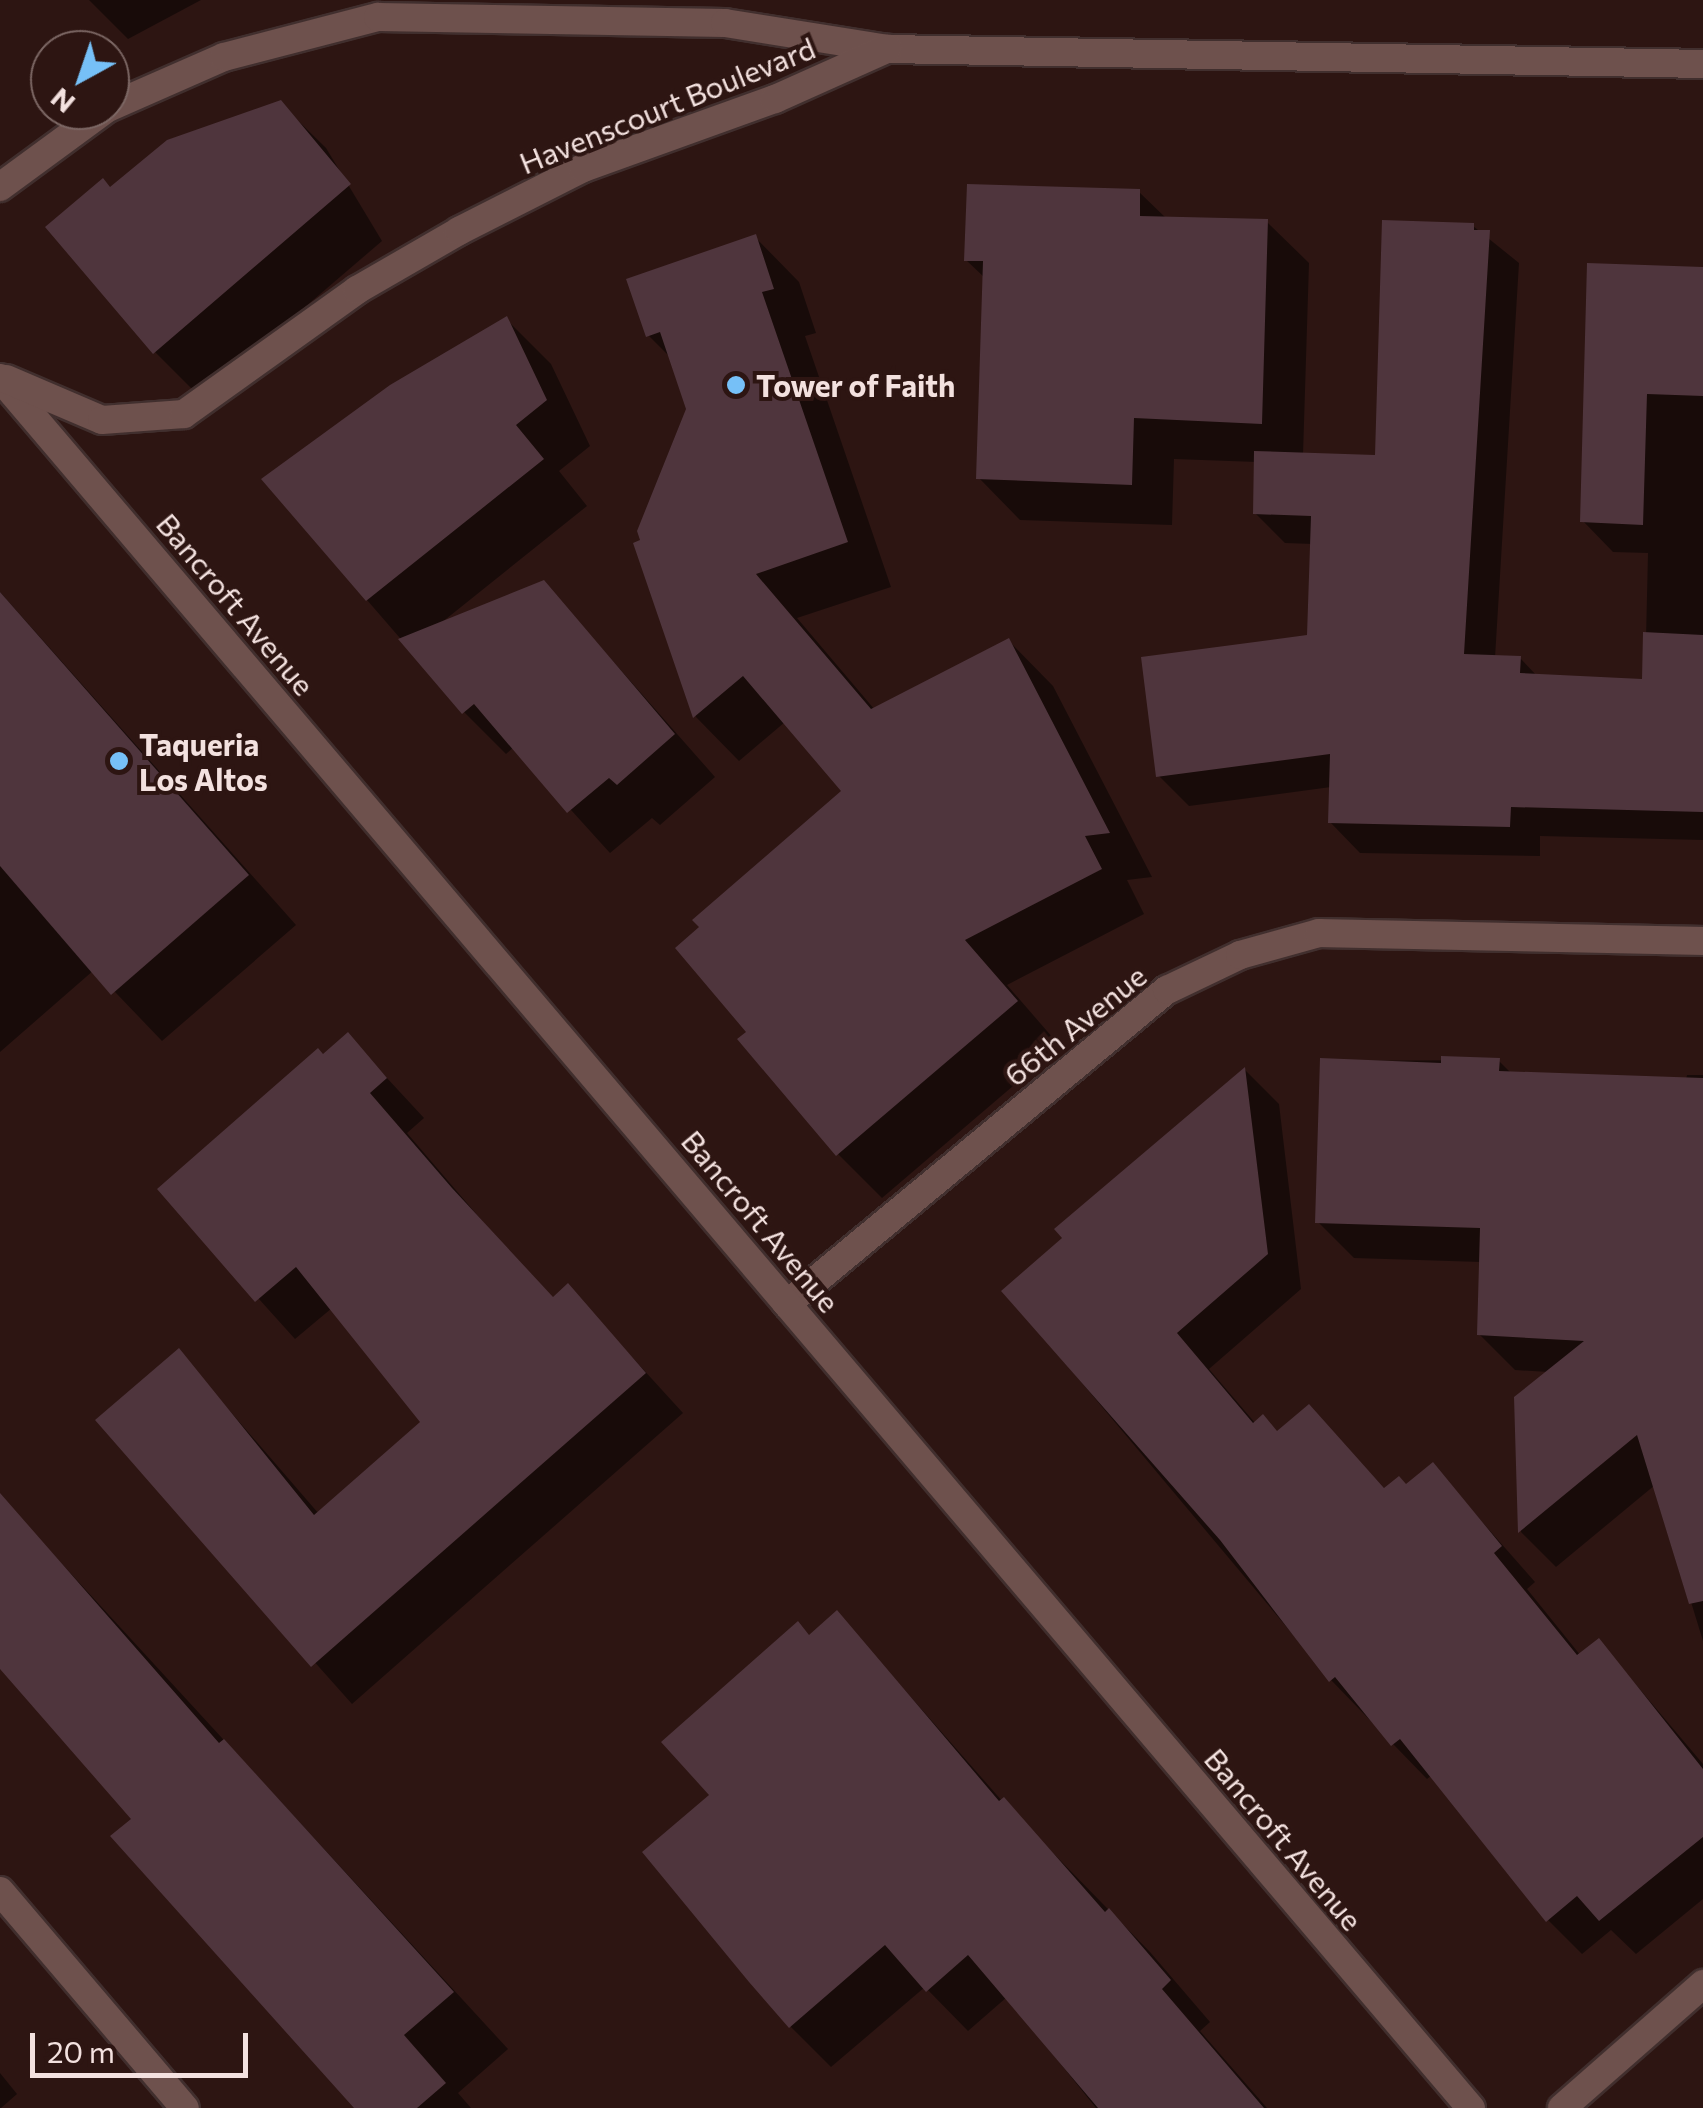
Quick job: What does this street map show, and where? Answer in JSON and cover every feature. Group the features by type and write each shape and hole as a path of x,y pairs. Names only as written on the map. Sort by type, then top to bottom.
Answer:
{"street":[{"name":"Havenscourt Boulevard","path":"130,98 224,57 378,17 725,23 887,50 1703,64"},
{"name":"Havenscourt Boulevard","path":"0,377 102,420 184,414 357,290 460,230 583,168 775,99 887,50"},
{"name":"Havenscourt Boulevard","path":"0,186 78,130"},
{"name":"Bancroft Avenue","path":"0,377 1470,2108"},
{"name":"66th Avenue","path":"788,1304 1167,990 1240,955 1319,932 1703,941"},
{"path":"0,1891 185,2108"},
{"path":"1562,2108 1703,1984"}],"building":[{"path":"281,100 351,184 153,354 45,227 103,178 110,187 167,140"},
{"path":"967,184 1140,189 1140,216 1268,219 1262,424 1134,418 1132,485 976,479 983,261 964,261"},
{"path":"1382,220 1474,223 1474,230 1490,230 1464,654 1521,656 1520,673 1642,679 1643,632 1703,635 1703,812 1511,807 1510,827 1328,823 1330,754 1156,777 1141,657 1307,635 1311,516 1253,514 1254,451 1375,455"},
{"path":"756,234 774,289 762,292 848,542 756,574 871,709 1009,638 1110,833 1085,836 1102,869 965,940 1018,1001 836,1156 737,1039 746,1032 675,948 699,927 692,920 841,791 743,676 693,718 633,543 640,540 637,531 686,409 660,332 646,337 626,279"},
{"path":"1587,263 1703,267 1703,396 1647,394 1643,525 1580,522"},
{"path":"507,316 547,400 516,425 544,459 366,601 261,479 390,385"},
{"path":"544,580 675,734 617,785 609,778 567,813 474,704 462,714 398,639"},
{"path":"0,592 249,875 111,995 0,866"},
{"path":"348,1032 387,1078 370,1093 452,1188 553,1297 568,1283 646,1373 311,1667 95,1420 179,1348 314,1515 420,1422 296,1267 255,1302 157,1189 318,1048 323,1054"},
{"path":"1441,1056 1500,1058 1499,1071 1703,1078 1703,1601 1689,1604 1637,1435 1518,1533 1514,1397 1584,1341 1477,1335 1480,1228 1315,1223 1320,1058 1441,1063"},
{"path":"1245,1067 1268,1254 1177,1333 1253,1423 1263,1414 1277,1431 1309,1404 1384,1488 1399,1476 1406,1484 1433,1462 1502,1546 1494,1553 1577,1655 1599,1638 1703,1769 1703,1837 1599,1921 1577,1896 1546,1922 1400,1739 1391,1746 1335,1677 1329,1682 1220,1540 1001,1291 1062,1238 1054,1229"},
{"path":"0,1493 219,1743 224,1739 454,1992 404,2035 446,2083 417,2108 354,2108 110,1836 131,1819 0,1669"},
{"path":"837,1610 999,1801 1004,1797 1171,1980 1162,1989 1264,2108 1098,2108 968,1955 926,1992 885,1945 789,2028 749,1982 642,1852 709,1795 661,1742 798,1621 809,1635"}],"place":[{"name":"Tower of Faith","path":"736,385"},
{"name":"Taqueria Los Altos","path":"119,761"}]}
